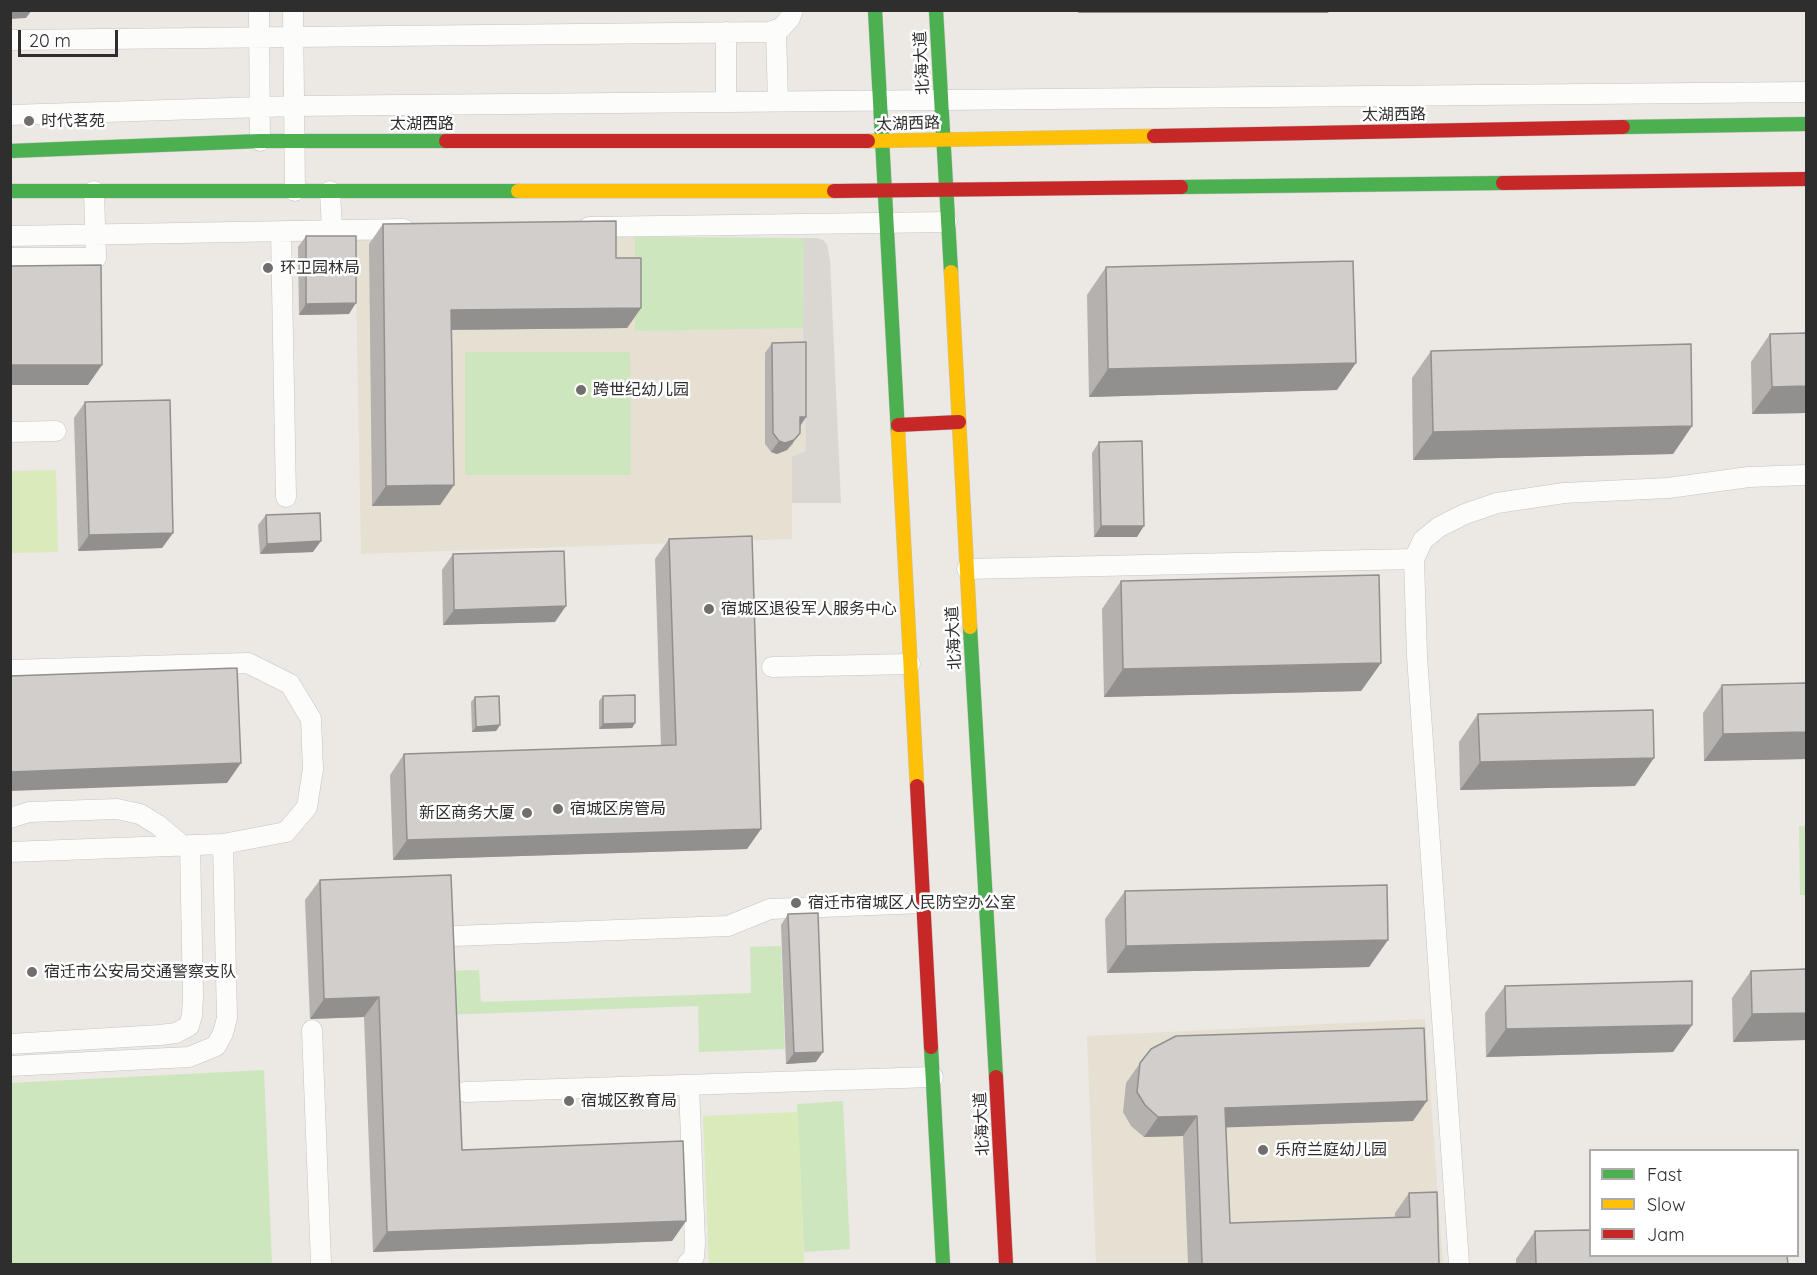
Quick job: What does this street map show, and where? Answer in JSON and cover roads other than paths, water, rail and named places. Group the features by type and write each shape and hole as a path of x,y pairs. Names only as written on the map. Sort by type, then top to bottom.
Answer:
{"street":[{"path":"875,10 943,1264"},
{"name":"北海大道","path":"936,10 1006,1264"},
{"name":"太湖西路","path":"10,152 260,141 883,141 1806,124"},
{"path":"10,191 886,191 1806,179"},
{"path":"898,425 959,422"}],"lane":[{"path":"259,10 260,141"},
{"path":"293,10 295,191"},
{"path":"10,40 776,31 790,18 793,10"},
{"path":"776,31 778,101"},
{"path":"726,32 726,102"},
{"path":"10,115 294,106 1806,92"},
{"path":"10,258 96,258 94,191"},
{"path":"330,191 332,230"},
{"path":"568,227 947,222"},
{"path":"10,236 426,229"},
{"path":"281,232 286,497"},
{"path":"10,432 56,431"},
{"path":"1459,1264 1417,656 1414,559 1423,540 1439,527 1465,514 1497,503 1564,493 1668,488 1749,477 1806,475"},
{"path":"967,569 1414,559"},
{"path":"10,670 248,663 290,684 311,719 313,769 307,807 286,832 223,844 10,852"},
{"path":"772,667 910,664"},
{"path":"10,818 29,812 117,810 140,814 186,846"},
{"path":"10,1065 189,1057 216,1046 227,1018 223,844"},
{"path":"10,1044 160,1035 176,1033 189,1026 193,997 186,846"},
{"path":"453,936 728,926 770,909 923,903"},
{"path":"312,1030 321,1264"},
{"path":"465,1092 933,1077"},
{"path":"687,1264 694,1257 695,1244 689,1085"}],"place":[{"name":"时代茗苑","path":"29,121"},
{"name":"环卫园林局","path":"268,268"},
{"name":"跨世纪幼儿园","path":"581,390"},
{"name":"宿城区退役军人服务中心","path":"709,609"},
{"name":"宿城区房管局","path":"558,809"},
{"name":"新区商务大厦","path":"527,813"},
{"name":"宿迁市宿城区人民防空办公室","path":"796,903"},
{"name":"宿迁市公安局交通警察支队","path":"32,972"},
{"name":"宿城区教育局","path":"569,1101"},
{"name":"乐府兰庭幼儿园","path":"1263,1150"}]}
